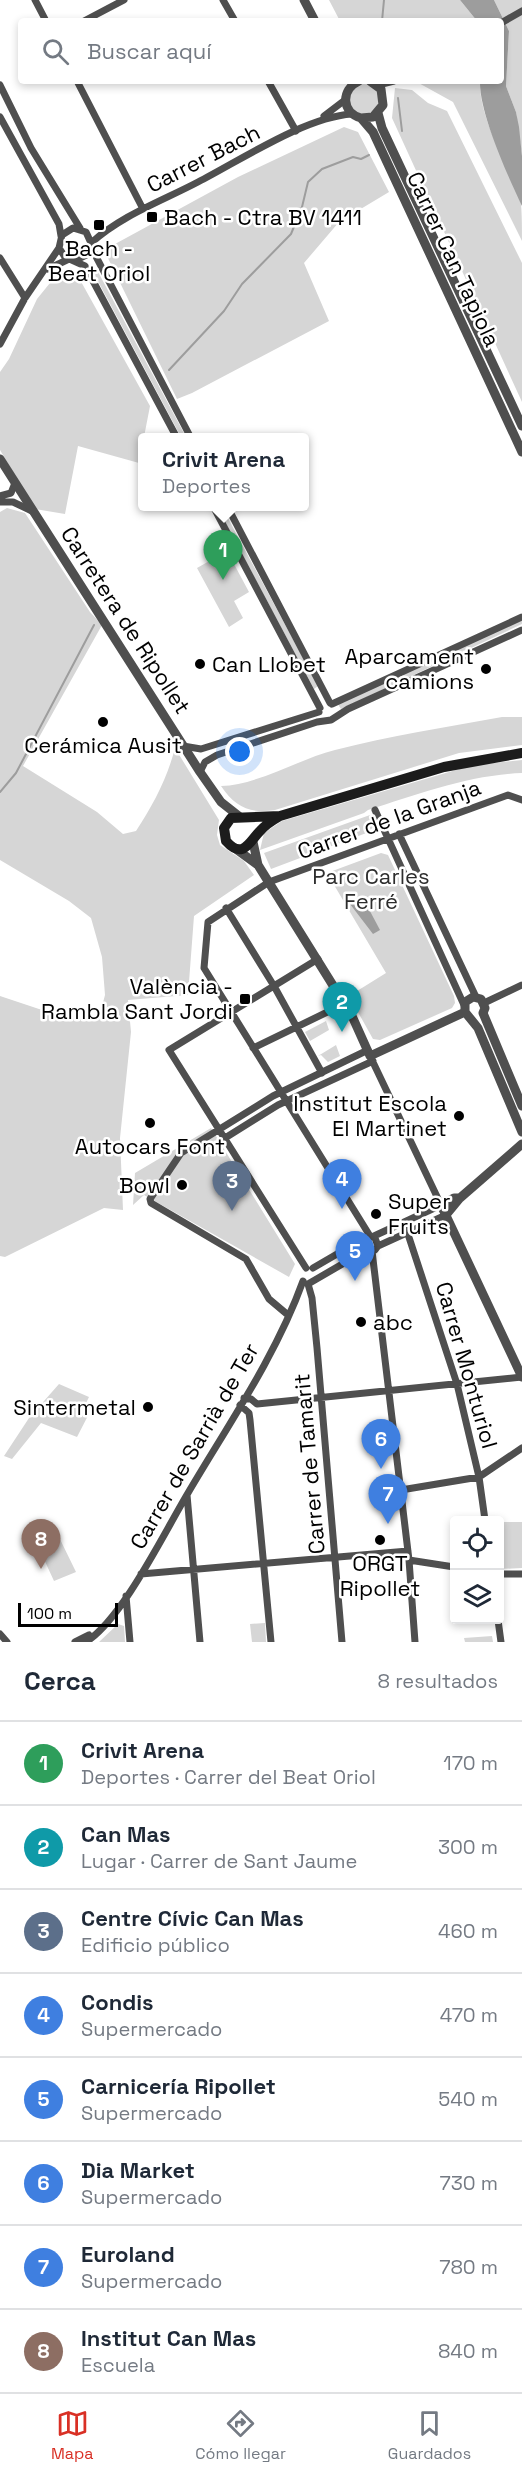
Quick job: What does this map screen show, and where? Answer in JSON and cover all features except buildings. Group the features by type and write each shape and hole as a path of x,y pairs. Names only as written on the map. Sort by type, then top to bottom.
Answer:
{"main road":[{"path":"280,816 245,848 237,849 230,846 223,835 227,822 231,819 280,816 444,767 522,753"},
{"path":"244,818 255,827 255,839"}],"street":[{"path":"35,0 44,18"},
{"path":"90,18 124,0"},
{"path":"223,0 233,18"},
{"path":"304,0 313,18"},
{"path":"504,21 522,11"},
{"path":"79,84 143,209"},
{"path":"270,84 297,131"},
{"path":"344,84 346,96"},
{"path":"346,96 355,84"},
{"path":"375,84 383,95"},
{"path":"357,116 368,118 378,113 383,105 383,95 391,84"},
{"path":"0,85 31,148 83,230 188,433"},
{"name":"Carrer Bach","path":"317,121 346,96"},
{"name":"Carrer Can Tapiola","path":"346,96 357,116 373,132 522,452"},
{"name":"Carrer Can Tapiola","path":"378,113 382,128 522,426"},
{"name":"Carrer Bach","path":"91,245 107,229 143,209 317,121 331,116 357,116"},
{"path":"0,117 59,224 61,236 59,248 25,298 0,344"},
{"path":"61,236 70,229 83,230"},
{"name":"Carrer Bach","path":"83,230 107,229"},
{"path":"41,274 53,264 88,254 91,245"},
{"path":"59,248 73,260 85,266 174,433"},
{"path":"0,258 25,298"},
{"name":"Carretera de Ripollet","path":"0,459 220,802 227,822"},
{"path":"0,496 11,493 15,483"},
{"path":"0,502 13,502 34,512"},
{"path":"215,511 320,710 321,717 326,721"},
{"path":"229,511 331,703 337,709 336,716"},
{"path":"183,746 195,750 201,749 320,710 323,704 331,703 522,617"},
{"path":"200,772 205,762 217,755 333,719 522,630"},
{"name":"Carrer de la Granja","path":"369,1237 204,969 208,922 226,908 269,882 508,795 522,800"},
{"name":"Carretera de Ripollet","path":"220,802 244,818"},
{"path":"375,810 466,1011 478,1028 522,1132"},
{"path":"399,834 481,1004 522,1106"},
{"path":"255,839 258,865"},
{"path":"237,849 258,865 344,1004 522,1377 257,1404 251,1399 244,1398"},
{"path":"226,908 274,986 322,1073"},
{"path":"316,1280 317,1274 309,1268 169,1050 318,959"},
{"path":"466,1011 476,1017 481,1004 522,985"},
{"path":"466,1011 468,999 481,1004"},
{"path":"253,1048 344,1004"},
{"path":"225,1138 286,1101 370,1056 466,1011"},
{"path":"288,1315 269,1299 246,1259 151,1203 150,1199 181,1153 219,1128 322,1073 370,1056"},
{"path":"460,1198 454,1198 369,1237 309,1268 301,1274 305,1283 316,1280 373,1249 446,1215 460,1198 522,1144"},
{"name":"Carrer Monturiol","path":"404,1222 457,1384 479,1477 484,1516"},
{"path":"369,1237 363,1245 373,1249"},
{"path":"369,1237 378,1242 373,1249 409,1560 415,1642"},
{"name":"Carrer de Sarrià de Ter","path":"86,1642 106,1624 141,1574 244,1398 305,1283"},
{"name":"Carrer de Tamarit","path":"305,1283 312,1298 342,1642"},
{"path":"240,1405 249,1413 271,1642"},
{"path":"401,1490 479,1477 522,1448"},
{"path":"187,1494 200,1642"},
{"path":"141,1574 408,1551"},
{"path":"409,1560 450,1566"},
{"path":"504,1574 522,1574"},
{"path":"126,1596 130,1642"},
{"name":"Carrer de Sarrià de Ter","path":"75,1642 106,1624"},
{"path":"499,1624 501,1642"},
{"path":"0,1634 7,1642"}],"green space":[{"path":"329,0 460,0 475,18 338,18"},
{"path":"494,0 522,0 522,156 516,112 506,86 509,31"},
{"path":"364,84 375,88 379,99 375,110 364,114 353,110 349,99 353,88"},
{"path":"420,84 480,84 484,112 521,204 522,241 453,102"},
{"path":"395,88 412,90 428,103 447,111 522,263 522,402 392,118"},
{"path":"344,127 358,132 389,192 339,222 304,263 329,321 177,399 104,250 238,177"},
{"path":"96,268 184,433 179,433 92,270"},
{"path":"71,273 79,278 150,406 145,433 138,433 138,463 78,446 65,514 35,509 0,450 0,372 9,359 37,299 54,278"},
{"path":"7,508 25,513 90,612 102,625 23,766 97,812 123,834 136,831 164,781 175,748 219,820 217,835 220,845 244,861 254,875 194,916 188,995 128,1000 131,1032 120,1138 123,1210 104,1208 5,1257 0,1256 0,996 39,1009 85,1018 100,1014 105,995 102,957 91,918 69,901 0,860 0,512"},
{"path":"219,511 224,511 318,686 314,689"},
{"path":"227,551 249,592 234,601 243,618 229,627 197,568"},
{"path":"522,619 522,624 341,709 337,703"},
{"path":"502,717 522,717 522,745 459,753 275,810 258,811 244,807 232,799 221,786 235,785 264,777 335,750"},
{"path":"522,760 522,773 483,777 425,792 368,810 260,850 264,833 282,821 473,765"},
{"path":"370,815 373,827 369,832 271,869 264,853"},
{"name":"Parc Carles Ferré","path":"381,853 388,855 454,996 455,1003 452,1008 380,1040 373,1039 349,996 386,973 327,873"},
{"path":"326,1021 329,1030 310,1041 305,1032"},
{"path":"336,1045 340,1056 328,1062 321,1055 318,1056"},
{"path":"211,1128 295,1264 289,1277 144,1195 133,1205 135,1173"},
{"path":"59,1384 89,1397 86,1403 93,1406 77,1437 41,1423 12,1459 4,1456 29,1418"},
{"path":"504,1522 522,1522 522,1568 504,1569"},
{"path":"56,1531 76,1572 54,1581 36,1542"},
{"path":"265,1623 266,1642 252,1642 250,1624"},
{"path":"118,1624 124,1626 125,1642 99,1642"},
{"path":"492,1636 493,1642 465,1642 464,1638"}],"shaded area":[{"path":"460,0 494,0 503,18 475,18"},
{"path":"504,21 509,31 506,86 516,112 522,156 522,206 495,144 480,84 504,84"},
{"path":"363,898 380,930 373,934 350,904"}],"waterway":[{"path":"382,18 384,0"},
{"path":"398,98 402,131"},
{"path":"169,370 224,311 242,284 291,234 302,207 308,182 322,169 353,157 361,159 369,155"},
{"path":"0,792 16,773 94,625"}],"place":[{"name":"Bach - Ctra BV 1411","path":"152,217"},
{"name":"Bach - Beat Oriol","path":"99,225"},
{"name":"Crivit Arena","path":"223,580"},
{"name":"Can Llobet","path":"200,664"},
{"name":"Aparcament camions","path":"486,669"},
{"name":"Cerámica Ausit","path":"103,722"},
{"name":"València - Rambla Sant Jordi","path":"245,999"},
{"name":"Can Mas","path":"342,1032"},
{"name":"Institut Escola El Martinet","path":"459,1116"},
{"name":"Autocars Font","path":"150,1123"},
{"name":"Bowl","path":"182,1185"},
{"name":"Condis","path":"342,1209"},
{"name":"Centre Cívic Can Mas","path":"232,1211"},
{"name":"Super Fruits","path":"376,1214"},
{"name":"Carnicería Ripollet","path":"355,1281"},
{"name":"abc","path":"361,1322"},
{"name":"Sintermetal","path":"148,1407"},
{"name":"Dia Market","path":"381,1469"},
{"name":"Euroland","path":"388,1524"},
{"name":"ORGT Ripollet","path":"380,1540"},
{"name":"Institut Can Mas","path":"41,1569"}]}
